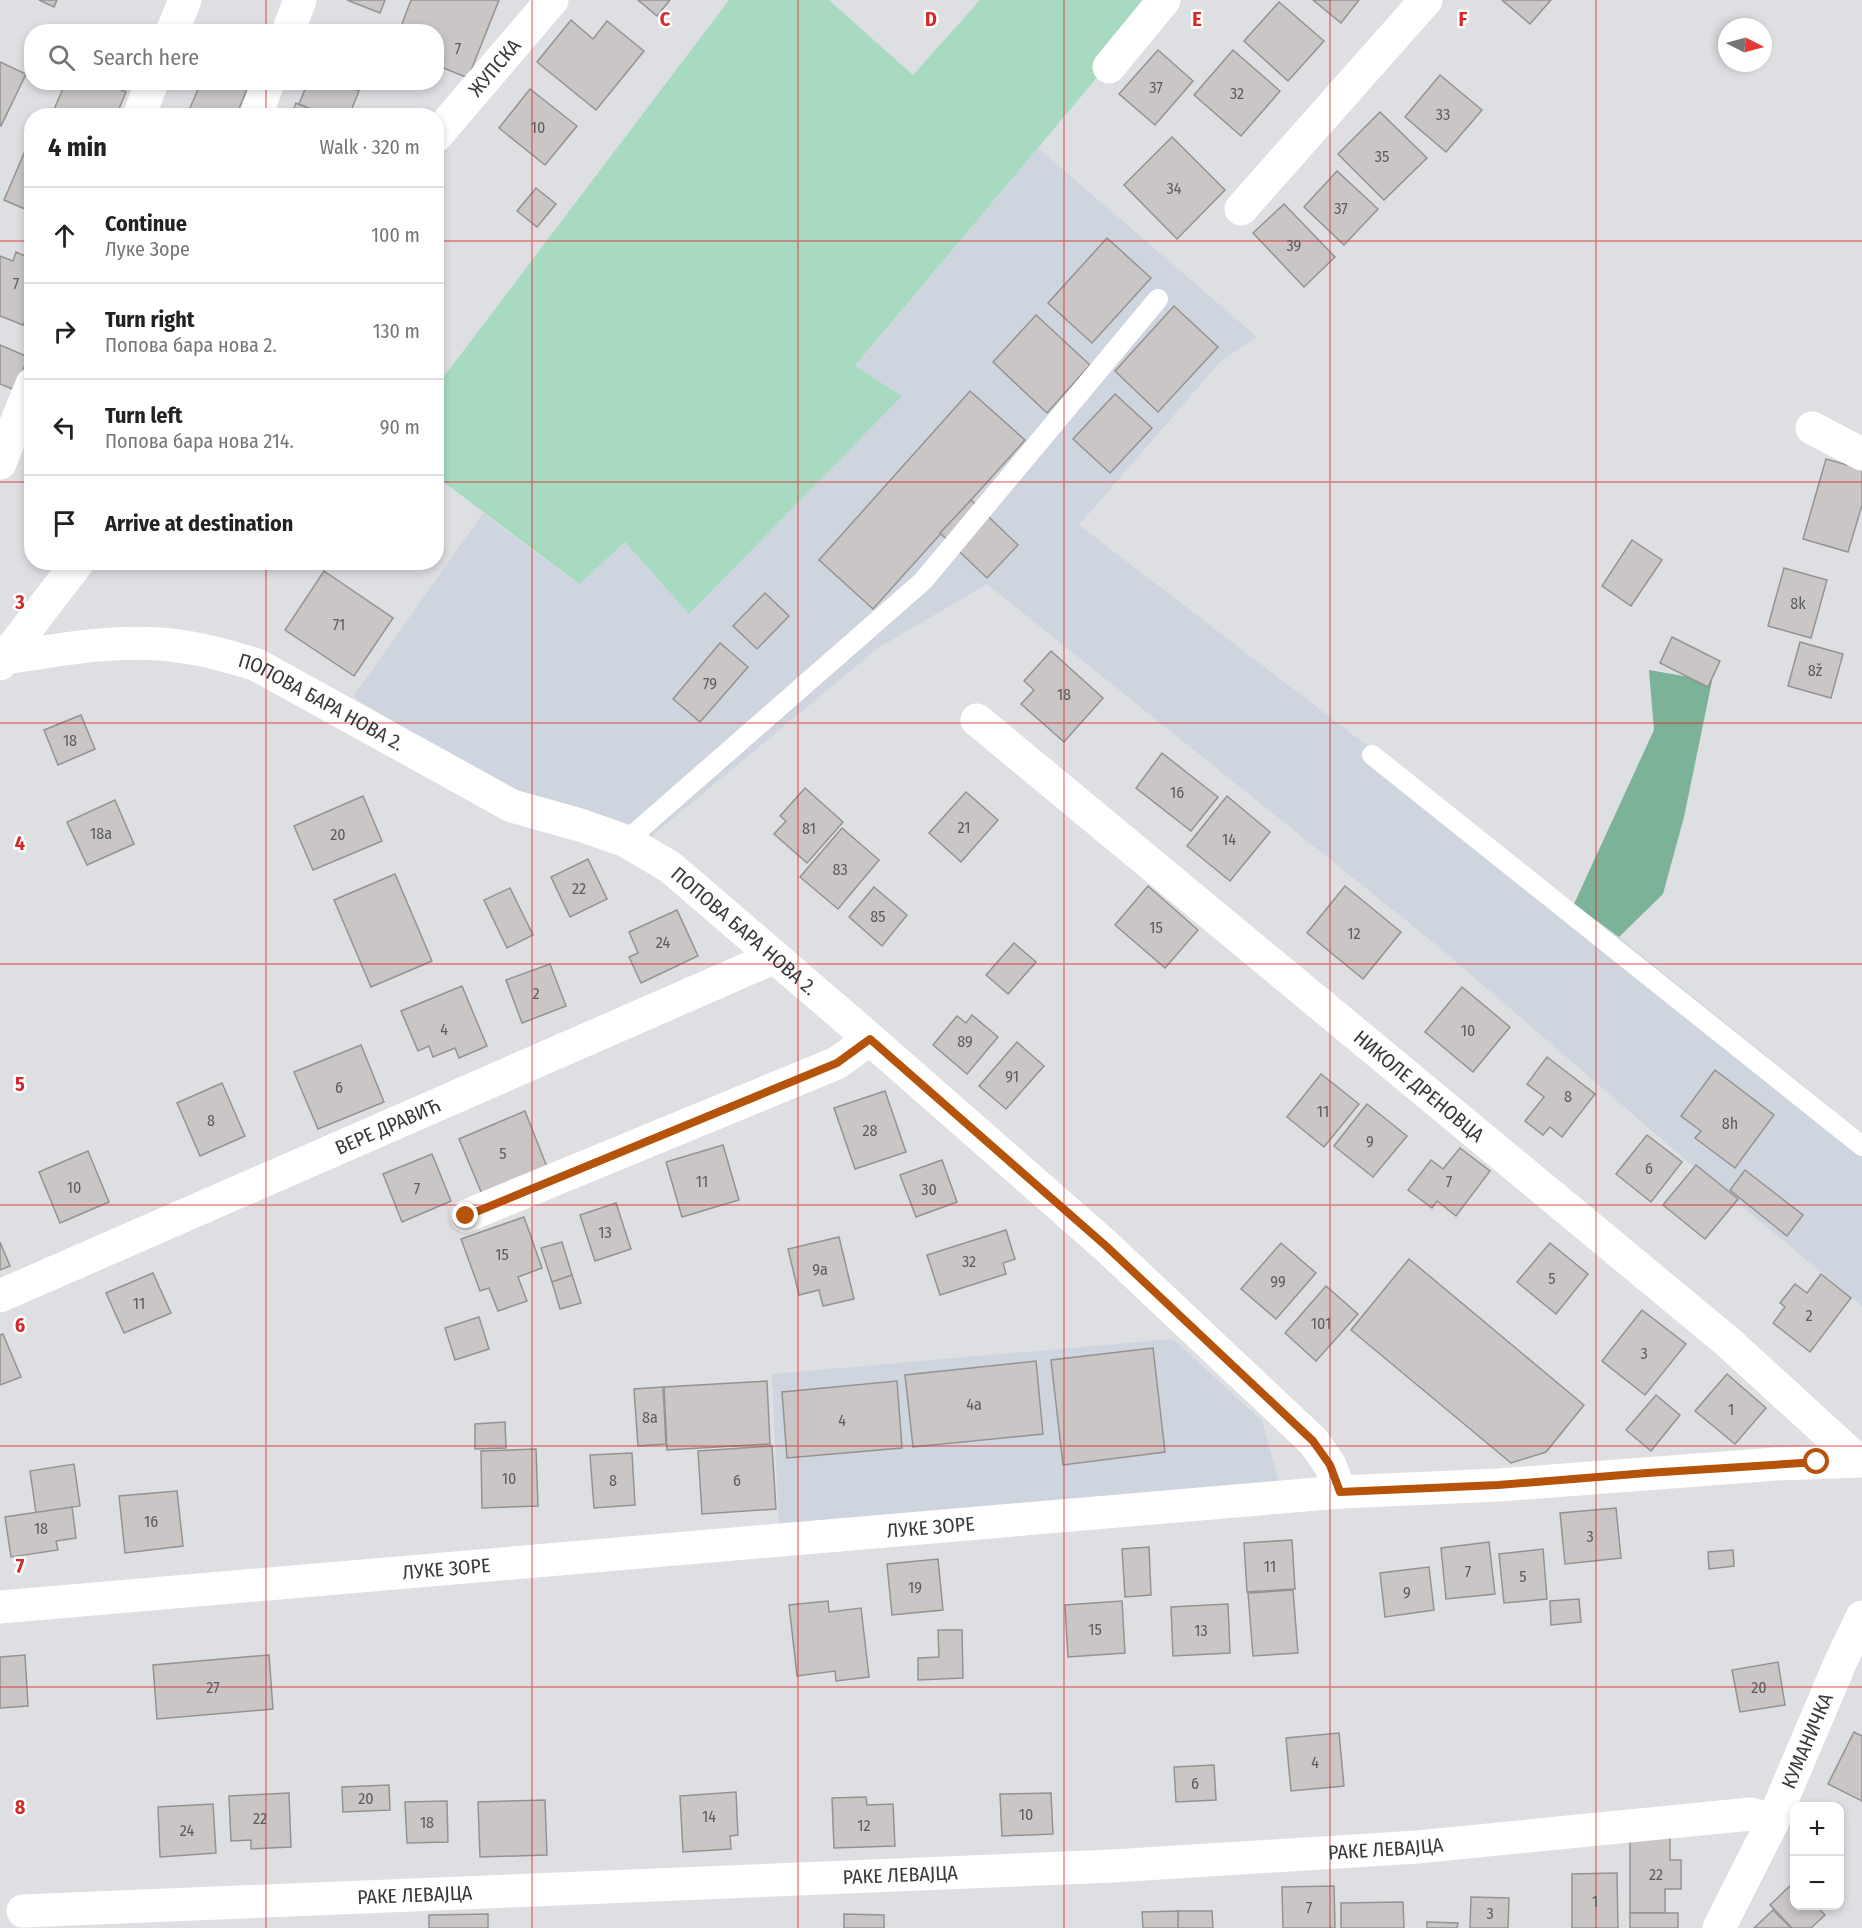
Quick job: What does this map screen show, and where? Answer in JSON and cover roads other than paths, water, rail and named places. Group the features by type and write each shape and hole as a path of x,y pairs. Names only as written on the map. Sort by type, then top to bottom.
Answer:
{"street":[{"path":"175,24 185,0"},
{"path":"291,24 300,0"},
{"name":"ЖУПСКА","path":"444,127 552,0"},
{"path":"1109,67 1164,0"},
{"path":"1241,209 1426,0"},
{"path":"142,108 149,90"},
{"path":"259,108 265,90"},
{"path":"0,463 24,404"},
{"path":"1812,428 1862,454"},
{"path":"2,661 72,570"},
{"name":"ПОПОВА БАРА НОВА 2.","path":"2,661 98,644 159,644 214,652 258,665 512,806 626,841 670,867 1106,1246 1313,1441 1330,1465 1340,1492"},
{"name":"НИКОЛЕ ДРЕНОВЦА","path":"977,720 1728,1342 1859,1461"},
{"name":"ВЕРЕ ДРАВИЋ","path":"0,1296 775,957"},
{"path":"466,1216 837,1063 870,1039"},
{"name":"ЛУКЕ ЗОРЕ","path":"0,1607 1340,1492 1498,1485 1682,1470 1859,1461"},
{"name":"КУМАНИЧКА","path":"1719,1928 1773,1821 1862,1617"},
{"name":"РАКЕ ЛЕВАЈЦА","path":"22,1911 1113,1866 1418,1847 1751,1814 1773,1821"}],"lane":[{"path":"626,841 923,581 1158,299"},
{"path":"1372,755 1862,1146"}]}
